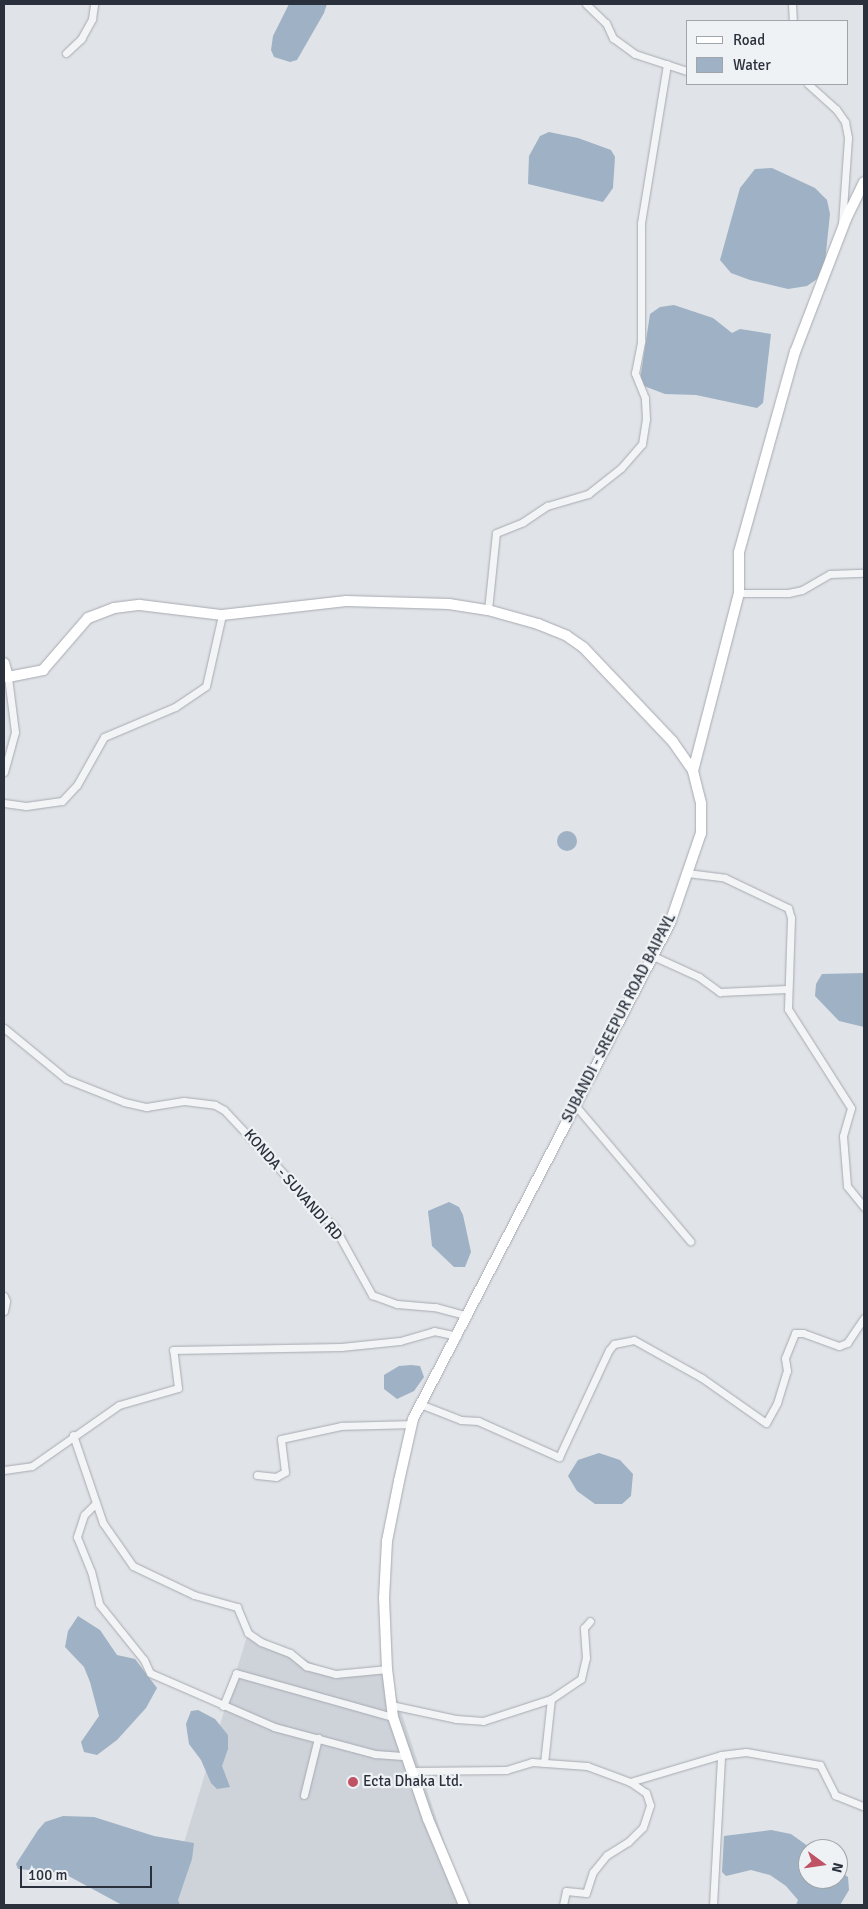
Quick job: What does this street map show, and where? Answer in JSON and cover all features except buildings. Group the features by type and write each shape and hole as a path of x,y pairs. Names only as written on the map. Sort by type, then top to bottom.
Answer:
{"street":[{"path":"66,53 85,32 92,19 94,4"},
{"path":"586,4 606,24 613,38 635,54 686,71"},
{"path":"792,4 793,20"},
{"path":"488,610 496,533 523,522 547,506 588,494 621,468 642,444 645,398 635,374 641,341 641,223 667,64"},
{"path":"809,85 836,109 845,122 848,138 841,230"},
{"path":"692,770 739,593 739,552 795,352 841,230 864,182"},
{"path":"739,593 788,593 802,590 830,574 864,572"},
{"name":"SUBANDI - SREEPUR ROAD BAIPAYL","path":"8,678 43,670 88,618 114,608 140,606 222,615 346,601 450,604 488,610 538,624 567,636 583,647 673,742 692,770 701,804 701,833 670,923 574,1104 527,1204 420,1404 412,1424 387,1541 384,1598 387,1669 393,1717 410,1771 465,1905"},
{"path":"4,803 26,806 62,802 77,785 104,737 175,707 206,686 222,615"},
{"path":"4,664 8,678 15,732 4,772"},
{"path":"687,873 725,878 788,908 791,918 787,989 788,1009 851,1108 843,1136 846,1178 855,1199 864,1207"},
{"path":"653,956 699,977 720,992 787,989"},
{"name":"KONDA - SUVANDI RD","path":"4,1028 66,1079 124,1102 146,1107 184,1101 220,1107 238,1122 335,1228 372,1295 398,1304 435,1307 468,1316"},
{"path":"574,1104 690,1241"},
{"path":"4,1296 6,1301 4,1311"},
{"path":"420,1404 461,1420 478,1421 559,1457 609,1350 614,1344 634,1340 702,1378 766,1423 776,1404 786,1371 785,1358 795,1334 803,1333 839,1346 847,1343 864,1318"},
{"path":"4,1470 32,1466 119,1405 178,1388 174,1350 341,1347 400,1341 434,1331 457,1336"},
{"path":"257,1475 276,1478 285,1472 281,1439 341,1426 412,1424"},
{"path":"73,1436 102,1523 133,1566 194,1595 238,1607 248,1633 261,1642 290,1653 306,1666 336,1674 387,1669"},
{"path":"96,1502 84,1515 77,1537 91,1571 99,1604 144,1660 150,1673 274,1727 375,1754 406,1756"},
{"path":"391,1705 456,1719 483,1721 551,1699 581,1679 586,1658 584,1628 590,1621"},
{"path":"223,1706 236,1673 393,1717"},
{"path":"544,1762 551,1699"},
{"path":"304,1795 318,1738"},
{"path":"630,1782 720,1755 746,1752 820,1764 835,1795 864,1807"},
{"path":"713,1905 720,1755"},
{"path":"410,1771 506,1770 532,1762 544,1762 587,1766 630,1782 646,1792 650,1805 643,1827 628,1842 607,1855 593,1872 586,1893 566,1891 563,1905"}],"shaded area":[{"path":"248,1633 336,1674 387,1669 465,1905 165,1905"}],"water":[{"path":"289,4 327,4 324,13 297,60 290,62 274,57 271,50 273,36"},
{"path":"549,132 578,138 611,150 615,157 613,188 603,202 528,184 529,156 540,136"},
{"path":"772,168 815,188 827,200 830,214 825,262 817,279 807,286 788,289 750,280 731,273 720,260 740,188 755,169"},
{"path":"674,305 713,318 732,333 740,329 771,334 763,403 757,408 696,395 665,394 644,386 640,380 650,314 660,307"},
{"path":"567,831 574,834 577,841 574,848 567,851 560,848 557,841 560,834"},
{"path":"864,973 864,1027 839,1021 815,996 816,984 822,974"},
{"path":"449,1202 459,1207 463,1215 471,1252 465,1267 454,1267 432,1246 428,1211"},
{"path":"399,1366 420,1366 424,1377 414,1391 397,1399 384,1389 384,1375"},
{"path":"599,1453 620,1460 633,1474 631,1496 622,1504 595,1504 577,1491 568,1476 578,1460"},
{"path":"78,1616 100,1630 117,1655 135,1659 157,1688 146,1708 117,1740 97,1755 84,1752 81,1742 99,1716 90,1682 84,1667 65,1647 68,1631"},
{"path":"198,1710 215,1719 228,1735 228,1749 222,1766 230,1787 217,1789 211,1783 201,1760 189,1744 186,1724 191,1711"},
{"path":"63,1816 94,1817 154,1836 194,1843 192,1859 178,1900 180,1905 122,1905 63,1873 18,1869 16,1864 38,1830 45,1822"},
{"path":"771,1830 791,1834 798,1839 798,1889 848,1889 848,1877 849,1890 840,1905 796,1905 798,1900 786,1886 770,1875 751,1870 726,1876 722,1872 724,1836"}],"place":[{"name":"Ecta Dhaka Ltd.","path":"353,1782"}]}
